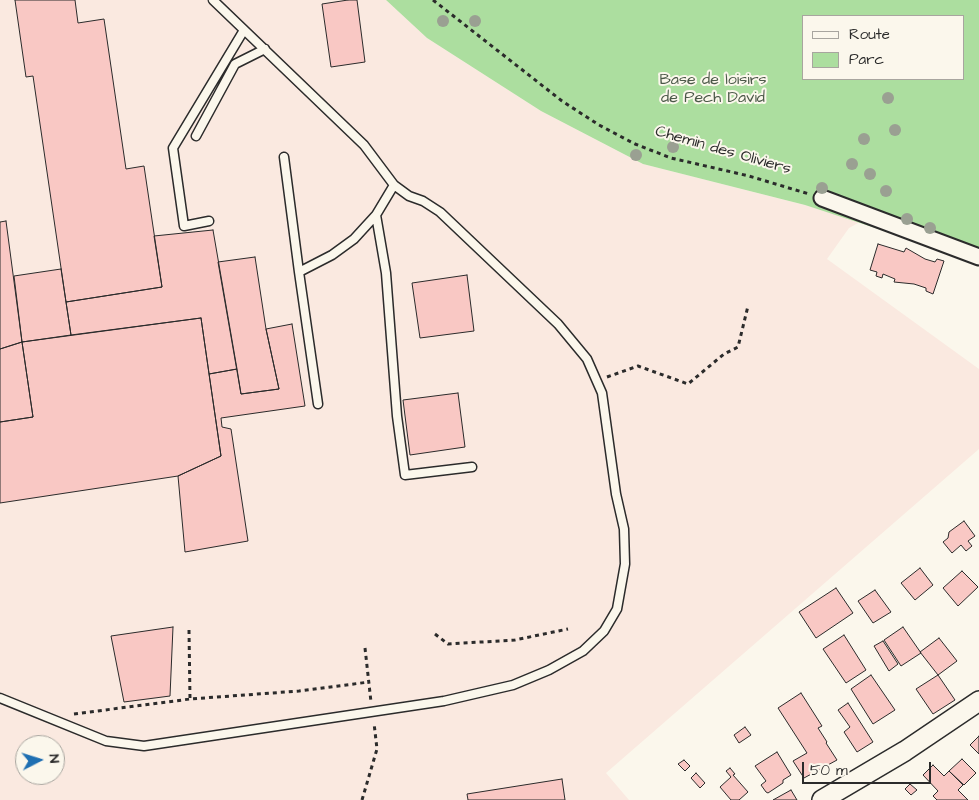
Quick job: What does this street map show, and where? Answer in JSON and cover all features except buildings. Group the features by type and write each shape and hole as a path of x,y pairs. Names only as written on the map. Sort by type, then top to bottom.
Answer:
{"street":[{"path":"822,198 979,257"},
{"path":"822,800 905,750 979,701"}],"lane":[{"path":"0,698 106,741 144,746 444,701 512,685 549,670 583,651 604,631 617,609 625,564 624,529 616,494 602,392 587,359 558,324 440,212 409,196 394,185 364,145 213,0"},
{"path":"209,221 184,226 173,148 244,30"},
{"path":"196,136 235,64 265,49"},
{"path":"284,156 318,404"},
{"path":"299,272 332,255 354,239 376,215 394,185"},
{"path":"376,215 386,273 397,416 405,475 472,466"}],"path":[{"name":"Chemin des Oliviers","path":"433,0 562,101 599,125 635,144 671,158 749,176 822,198"},
{"path":"610,376 638,366 688,384 724,354 738,347 748,306"},
{"path":"189,630 190,699"},
{"path":"435,634 448,644 515,640 568,630"},
{"path":"50,717 190,699 299,691 369,682 365,648"},
{"path":"362,800 376,749"}],"shaded area":[{"path":"0,0 386,0 427,38 541,111 643,164 805,205 860,222 849,228 827,259 979,369 979,449 606,773 629,800 0,800"}],"green space":[{"name":"Base de loisirs de Pech David","path":"386,0 979,0 979,262 805,205 643,164 541,111 427,38"}]}
